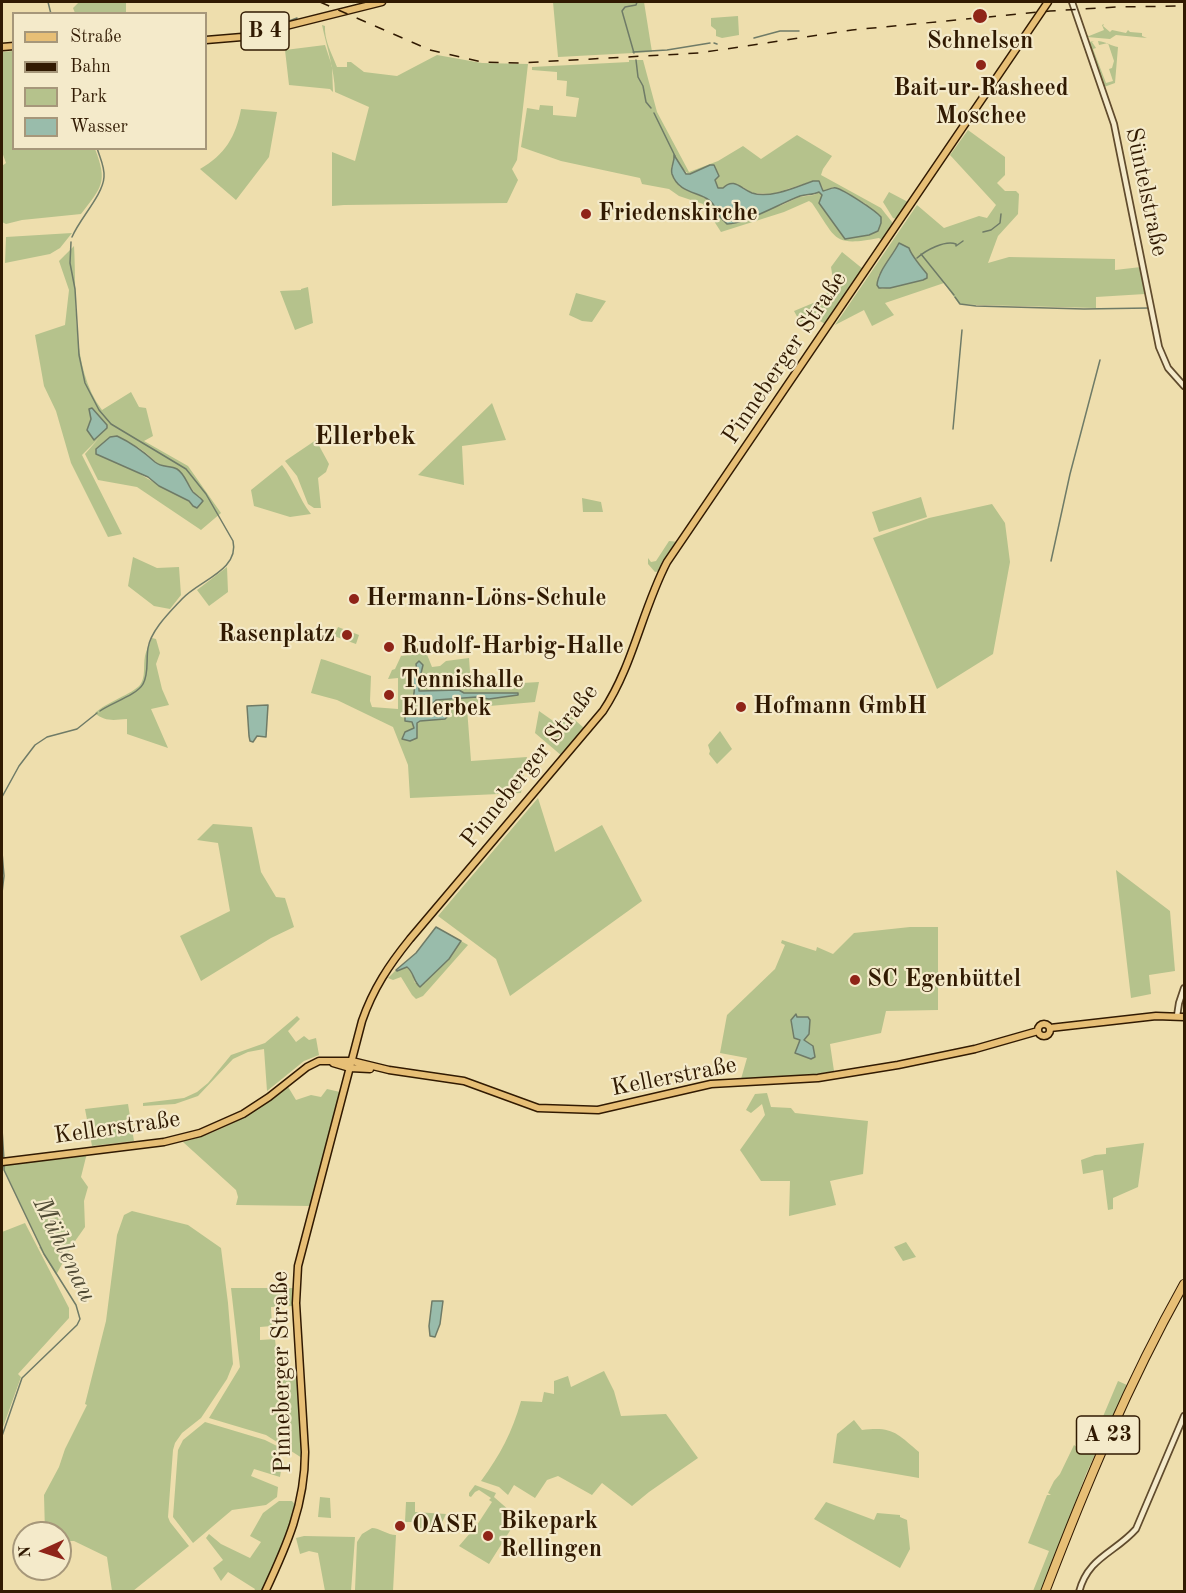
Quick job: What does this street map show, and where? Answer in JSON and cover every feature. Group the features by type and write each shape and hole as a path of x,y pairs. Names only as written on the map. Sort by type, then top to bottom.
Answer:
{"highway":[{"name":"A 23","path":"1045,1592 1103,1445 1137,1374 1185,1284"},
{"name":"A 23","path":"1050,1592 1081,1509 1115,1430 1185,1294"}],"main road":[{"name":"B 4","path":"207,40 242,37 382,2"},
{"name":"Pinneberger Straße","path":"265,1592 293,1530 304,1471 305,1452 296,1303 298,1266 367,1008 385,971 603,711 620,680 657,583 668,562 1048,2"},
{"name":"Kellerstraße","path":"4,1161 189,1138 243,1114 313,1063 325,1061 464,1081 538,1108 598,1110 703,1085 818,1078 887,1067 975,1049 1038,1031 1038,1027 1043,1023 1050,1028 1155,1016 1181,1016"}],"street":[{"name":"Süntelstraße","path":"1072,2 1114,124 1159,347 1168,368 1185,386"},
{"path":"1181,1016 1179,1003 1185,988"},
{"path":"1079,1592 1082,1580 1093,1564 1136,1529 1185,1416"}],"green space":[{"path":"79,2 126,2 126,12 75,12 73,8"},
{"path":"553,2 644,2 652,52 558,57"},
{"path":"738,16 739,35 722,38 716,36 716,30 711,26 711,18"},
{"path":"1104,24 1103,26 1110,32 1112,30 1126,33 1128,30 1142,33 1142,36 1147,38 1116,35 1110,39 1087,37 1086,35 1104,30 1102,25"},
{"path":"322,25 325,26 327,42 337,67 347,67 347,62 351,62 364,72 397,76 437,55 482,63 528,64 517,160 512,169 518,180 507,203 332,206 332,152 355,161 369,107 335,92 332,66"},
{"path":"1094,41 1092,42 1096,48 1093,49 1106,83 1113,81 1109,69 1112,68 1114,61 1108,44 1118,47 1115,83 1104,87 1089,42"},
{"path":"325,45 332,66 333,92 330,89 289,85 285,50"},
{"path":"12,51 12,150 95,150 101,169 101,184 81,214 22,220 6,224 2,222 2,166 6,163 2,152 2,52"},
{"path":"629,60 643,60 657,112 689,172 718,161 743,146 761,159 797,135 832,156 821,175 881,208 892,222 892,228 883,241 879,238 864,241 844,240 832,232 809,201 784,212 721,232 703,204 679,196 669,189 642,184 640,178 561,161 521,147 527,108 539,110 540,105 553,106 553,115 576,117 579,98 566,96 567,81 557,80 557,72 532,70 532,67 629,62","holes":["675,161 691,174 710,165 718,188 743,187 752,193 772,194 813,181 822,186 823,191 833,187 840,189 866,204 869,235 845,238 819,203 822,195 819,192 724,222 711,201 679,186 671,167"]},
{"path":"241,109 277,112 269,157 236,200 200,169 216,158 228,144 236,128"},
{"path":"968,130 1005,157 1005,175 997,183 1005,191 1016,191 1019,194 1018,214 998,236 988,263 1009,257 1115,259 1115,270 1141,267 1145,294 1096,297 1096,308 977,305 959,304 944,283 885,303 894,315 872,326 864,310 835,325 917,205 944,228 979,216 987,218 996,205 950,155","holes":["896,249 917,262 927,274 923,280 882,289 877,285 878,276"]},
{"path":"889,192 908,202 896,219 883,202"},
{"path":"72,233 60,248 50,254 5,263 6,237"},
{"path":"74,246 77,331 85,374 92,393 102,410 131,392 139,407 146,408 153,436 144,441 188,466 221,513 201,530 137,487 98,480 85,454 99,438 82,455 122,534 108,537 71,463 56,411 44,386 35,335 65,325 69,290 59,261","holes":["117,436 143,450 159,465 176,469 182,474 200,497 193,506 178,494 128,467 106,459"]},
{"path":"842,252 863,269 825,324 815,318 801,324 794,311 818,301 834,286 831,267"},
{"path":"308,287 313,323 295,330 280,291 301,290"},
{"path":"576,293 606,301 592,322 582,321 569,315"},
{"path":"492,403 506,440 462,446 464,485 418,475"},
{"path":"316,440 329,464 326,472 318,478 321,508 314,508 308,504 297,476 285,461"},
{"path":"282,465 311,514 290,517 254,506 251,490"},
{"path":"921,497 927,517 879,532 872,512"},
{"path":"582,498 601,502 603,512 583,512"},
{"path":"992,504 1005,523 1010,562 993,654 937,689 873,538 929,518"},
{"path":"669,541 679,542 660,571 655,572 648,564 648,558 651,562 656,561"},
{"path":"133,557 157,568 179,567 181,595 170,609 154,606 128,586"},
{"path":"227,567 228,592 209,606 197,590"},
{"name":"Rasenplatz","path":"338,627 359,635 356,644 334,636"},
{"path":"152,638 156,639 160,653 156,664 162,689 169,705 151,709 168,748 127,734 127,719 106,719 95,713 140,685 144,675 144,660"},
{"path":"426,652 432,667 440,666 446,661 469,658 471,686 539,682 535,702 467,708 471,761 527,757 521,793 410,798 408,765 393,727 337,700 311,693 321,659 371,676 370,701 372,707 398,709 398,678 388,679 401,656","holes":["423,665 419,691 518,693 503,697 420,701 415,694 412,675 417,672 417,666","441,710 447,713 439,718 417,723 417,738 405,740 405,733 413,730 414,723 405,721 405,713"]},
{"path":"539,711 559,725 568,714 584,728 562,756 535,733"},
{"path":"720,731 732,749 717,764 709,754 708,745"},
{"path":"538,798 555,852 602,825 642,901 510,996 496,959 438,916"},
{"path":"213,824 252,827 261,872 276,897 285,898 294,927 271,938 201,981 180,936 230,911 218,843 197,840"},
{"path":"1116,870 1170,911 1175,971 1149,975 1151,994 1131,998"},
{"name":"SC Egenbüttel","path":"910,927 938,927 938,1010 886,1011 881,1033 830,1044 834,1071 804,1076 741,1079 747,1058 720,1053 727,1015 775,969 785,945 781,943 782,940 816,951 817,947 833,954 854,933"},
{"path":"461,941 468,945 423,996 416,999 401,977 393,980 388,978 396,970 407,967 411,970 415,983 425,983 428,976 449,959"},
{"path":"297,1016 300,1019 288,1031 296,1042 304,1036 309,1040 316,1038 319,1055 304,1061 267,1091 264,1049 248,1052 233,1059 198,1096 175,1104 143,1106 143,1103 184,1098 197,1092 208,1083 231,1055 265,1043"},
{"path":"287,1085 296,1100 311,1095 321,1097 327,1089 340,1092 310,1206 236,1205 238,1197 236,1190 183,1142 212,1133 238,1120"},
{"path":"767,1093 771,1107 791,1108 795,1113 868,1121 863,1174 830,1181 836,1205 789,1216 790,1181 761,1181 740,1150 765,1115 762,1104 751,1113 746,1110 755,1094"},
{"path":"128,1104 134,1141 92,1146 85,1109"},
{"path":"1144,1143 1138,1187 1113,1198 1113,1209 1108,1210 1103,1170 1083,1174 1081,1160 1106,1154 1106,1148"},
{"path":"87,1153 81,1177 88,1187 84,1201 85,1227 56,1275 39,1247 41,1247 2,1165"},
{"path":"132,1211 188,1225 221,1248 233,1364 227,1379 201,1418 182,1433 173,1450 168,1517 189,1546 133,1591 112,1591 107,1557 72,1541 72,1521 45,1521 44,1495 87,1405 85,1404 106,1321 117,1235 124,1215"},
{"path":"25,1223 69,1308 69,1318 18,1374 21,1377 2,1430 2,1232"},
{"path":"906,1242 916,1257 903,1261 894,1247"},
{"path":"231,1288 293,1288 293,1306 271,1307 272,1326 260,1327 260,1340 275,1339 277,1358 283,1358 284,1371 298,1370 302,1458 266,1435 209,1418 240,1367"},
{"path":"604,1371 614,1391 621,1416 666,1414 698,1458 632,1506 602,1483 592,1495 558,1476 547,1480 535,1498 514,1485 508,1495 499,1487 481,1481 505,1443 521,1401 542,1402 544,1392 554,1394 554,1381 568,1376 571,1387"},
{"path":"1118,1381 1127,1385 1086,1474 1042,1591 1033,1591 1049,1551 1028,1543 1047,1495 1051,1495 1048,1493 1074,1445 1085,1453"},
{"path":"854,1420 862,1430 880,1429 894,1432 919,1452 919,1478 833,1463 837,1434"},
{"path":"205,1422 265,1440 281,1448 276,1458 282,1464 280,1477 254,1469 251,1476 278,1487 277,1497 266,1505 232,1510 193,1543 173,1517 178,1450 183,1440"},
{"name":"Bikepark Rellingen","path":"475,1485 496,1493 494,1497 518,1518 489,1564 459,1546 477,1525 492,1502 489,1500 491,1498 479,1490 471,1497 469,1496"},
{"path":"320,1497 330,1498 331,1518 318,1517"},
{"path":"279,1501 292,1501 296,1506 294,1520 262,1591 254,1591 255,1589 228,1572 221,1581 213,1568 223,1560 206,1538 209,1534 221,1544 250,1558 261,1542 250,1536 263,1513"},
{"path":"406,1502 415,1502 415,1512 446,1514 439,1529 414,1528 414,1522 405,1522"},
{"path":"826,1502 874,1520 877,1513 900,1515 907,1520 910,1549 900,1568 814,1519"},
{"path":"372,1528 396,1535 393,1591 355,1590 357,1542 362,1534"},
{"path":"304,1536 355,1537 351,1591 325,1591 318,1553 309,1551 300,1554 296,1538"}],"water":[{"path":"674,155 686,174 714,165 719,176 715,180 718,188 734,184 752,193 767,194 783,192 819,181 823,191 836,188 866,205 881,217 881,223 878,231 869,235 845,239 819,203 822,195 819,192 800,196 753,217 727,224 717,214 710,200 682,188 676,182 672,174"},
{"path":"899,243 909,248 927,274 927,278 890,288 879,288 877,285 880,274"},
{"path":"92,408 107,425 107,428 94,440 87,430 91,419 89,409"},
{"path":"117,436 128,441 158,464 180,471 193,492 203,501 197,508 148,477 96,454 96,449 110,437"},
{"path":"419,661 423,665 419,691 459,690 464,693 518,693 518,695 489,699 477,697 436,700 433,703 414,701 411,676 417,671 416,664"},
{"path":"268,705 266,737 257,736 253,742 250,741 247,706"},
{"path":"446,711 445,719 420,721 417,723 417,738 410,741 402,739 405,732 414,728 412,722 405,721 405,713"},
{"path":"436,927 461,941 449,959 420,987 407,967 396,970 416,953"},
{"path":"796,1014 797,1017 808,1017 810,1020 809,1034 804,1040 813,1046 815,1057 811,1059 795,1053 800,1040 794,1038 791,1020"},
{"path":"432,1301 443,1301 440,1324 435,1337 430,1336 429,1326"}],"waterway":[{"name":"Mühlenau","path":"48,2 50,12"},
{"path":"634,53 622,11 625,7 636,5 637,2"},
{"path":"289,21 297,18"},
{"path":"263,28 284,23"},
{"path":"244,33 261,29"},
{"path":"754,38 780,31 799,31"},
{"path":"633,52 667,50 710,43"},
{"path":"636,60 638,77 643,86 646,102 651,108"},
{"path":"654,113 675,156"},
{"name":"Mühlenau","path":"72,237 103,184 104,170 98,150"},
{"path":"983,232 991,230 1000,223 1001,214"},
{"path":"891,239 897,230"},
{"path":"917,258 936,246 947,243 956,244 956,246 963,241"},
{"name":"Mühlenau","path":"71,242 70,263 75,289 79,355 85,383 99,410 111,424 186,469 206,494 233,541 230,560 224,567 189,593 157,628 150,641 146,676 140,688 100,711"},
{"path":"1135,243 1137,250"},
{"path":"921,254 954,295"},
{"path":"1141,268 1144,286"},
{"path":"1145,289 1148,305"},
{"path":"955,297 960,304 976,306 1149,308"},
{"path":"953,429 962,330"},
{"path":"1051,561 1070,474 1100,360"},
{"name":"Mühlenau","path":"2,797 19,766 35,745 47,737 77,729 97,713"},
{"name":"Mühlenau","path":"2,852 4,876 2,893"},
{"name":"Mühlenau","path":"2,1129 4,1160"},
{"name":"Mühlenau","path":"2,1436 22,1378 77,1325 80,1319 76,1305 44,1254 4,1170 4,1165"}],"railway":[{"path":"320,2 430,50 482,62 519,63 699,53 852,30 1050,11 1184,6"}],"place":[{"name":"Schnelsen","path":"980,16"},
{"name":"Bait-ur-Rasheed Moschee","path":"981,65"},
{"name":"Friedenskirche","path":"586,214"},
{"name":"Hermann-Löns-Schule","path":"354,599"},
{"name":"Rasenplatz","path":"347,635"},
{"name":"Rudolf-Harbig-Halle","path":"389,647"},
{"name":"Tennishalle Ellerbek","path":"389,695"},
{"name":"Hofmann GmbH","path":"741,707"},
{"name":"SC Egenbüttel","path":"855,980"},
{"name":"OASE","path":"400,1526"},
{"name":"Bikepark Rellingen","path":"488,1536"}],"district":[{"name":"Ellerbek","path":"365,437"}]}
